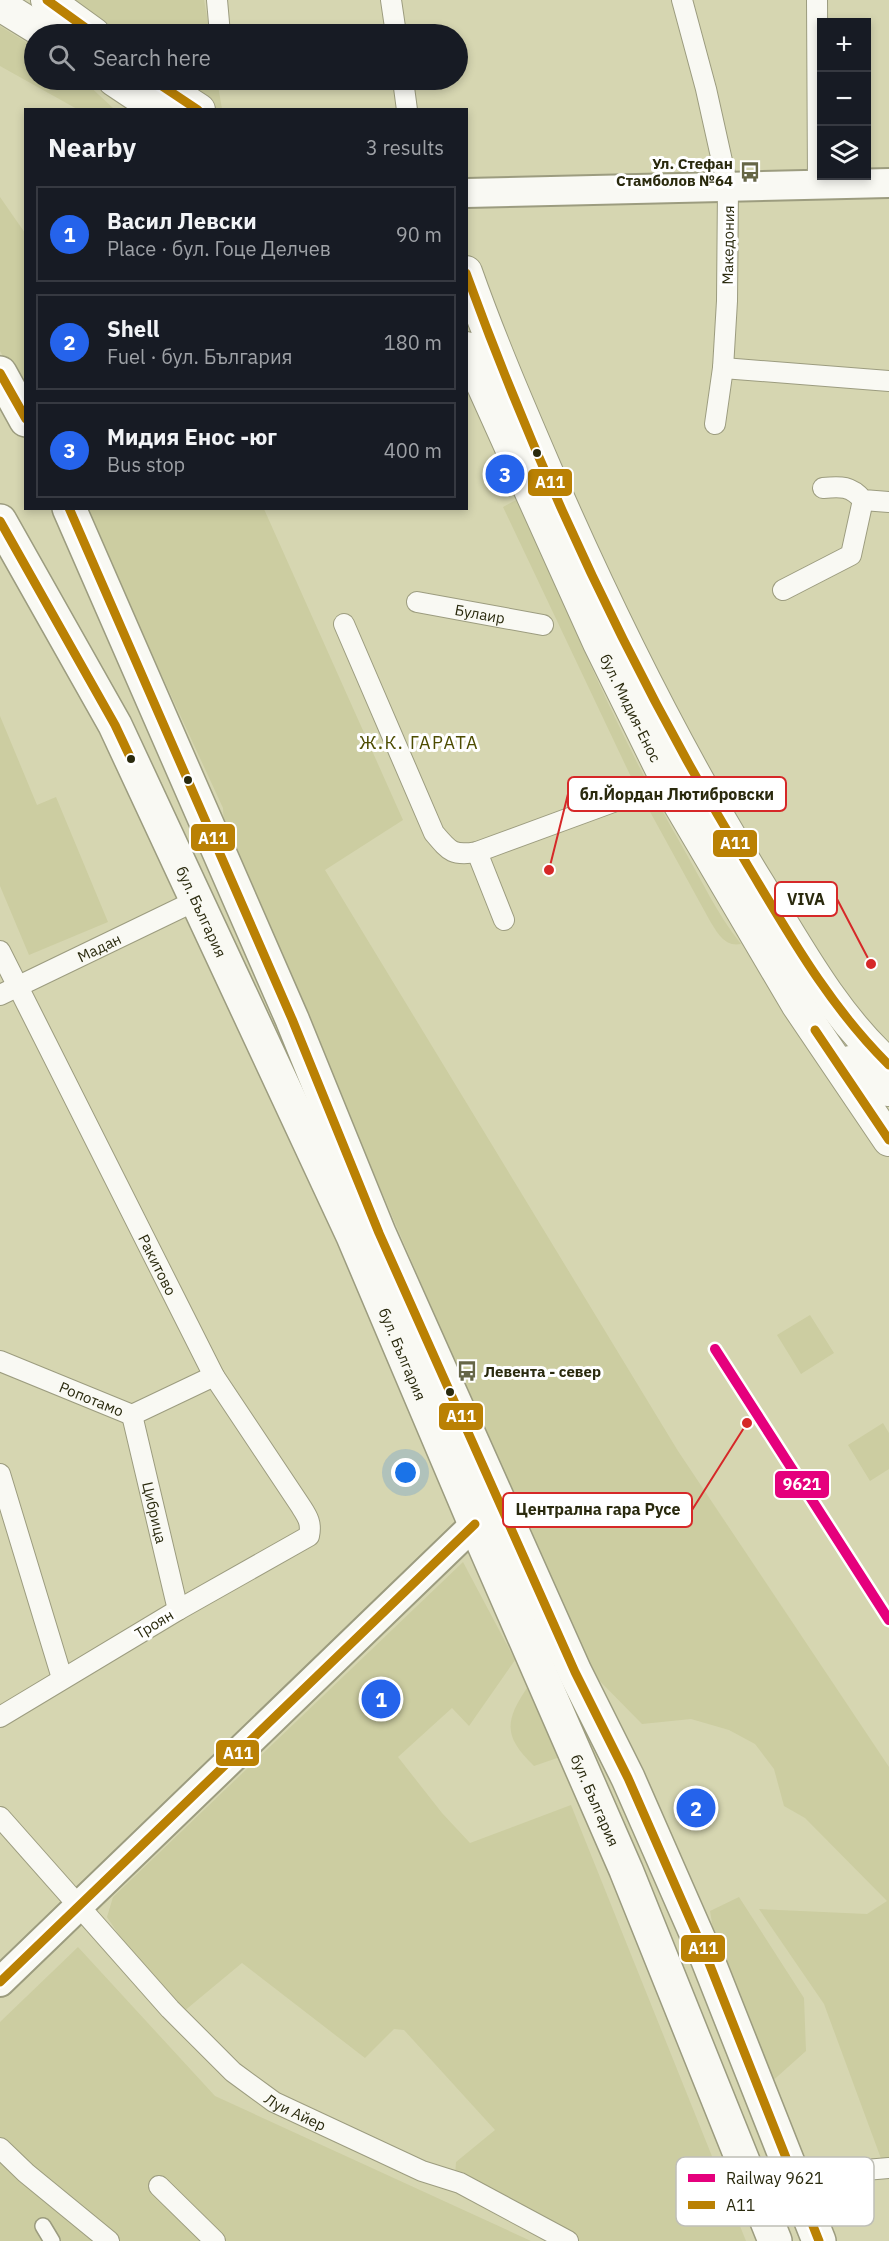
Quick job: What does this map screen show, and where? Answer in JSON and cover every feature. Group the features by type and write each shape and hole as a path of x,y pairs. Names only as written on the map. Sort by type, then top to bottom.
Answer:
{"highway":[{"path":"3,382 24,417"},
{"name":"бул. България","path":"70,510 292,1019 379,1233 575,1672 628,1778 707,1958 786,2157"},
{"name":"бул. България","path":"0,521 115,725 353,1236 475,1524 626,1870 741,2157"},
{"name":"бул. България","path":"769,2226 775,2241"},
{"name":"бул. България","path":"813,2226 819,2241"}],"main road":[{"path":"47,0 80,24"},
{"path":"0,5 31,24"},
{"path":"129,90 156,108"},
{"path":"168,90 196,108"},
{"path":"468,193 889,183"},
{"name":"бул. Мидия-Енос","path":"468,278 496,355 580,550 675,741 735,846 819,980 853,1027 889,1065"},
{"name":"бул. Мидия-Енос","path":"468,352 599,644 674,795 797,1004 889,1140"},
{"path":"797,1004 867,1082 889,1090"},
{"path":"0,1982 475,1524"}],"street":[{"path":"217,0 219,24"},
{"path":"391,0 395,24"},
{"name":"Македония","path":"682,0 706,89 728,188 727,301 723,368 715,423"},
{"path":"817,0 818,183"},
{"path":"404,90 407,108"},
{"path":"723,368 889,381"},
{"path":"824,488 841,486 855,491 863,500 889,502"},
{"path":"783,590 851,555 863,500"},
{"name":"Булаир","path":"417,602 543,625"},
{"path":"344,624 434,833 447,849 468,853 624,798"},
{"path":"468,853 504,920"},
{"name":"Мадан","path":"8,990 196,900"},
{"name":"Ракитово","path":"0,951 8,990 214,1376 310,1520 309,1536"},
{"name":"Ропотамо","path":"0,1361 132,1415 214,1376"},
{"name":"Цибрица","path":"132,1415 178,1610"},
{"path":"0,1473 62,1678"},
{"name":"Троян","path":"0,1717 178,1610 309,1536"},
{"name":"Луи Айер","path":"0,1817 170,2010 233,2072 274,2102 422,2171 460,2183 568,2241"},
{"path":"0,2148 26,2173 109,2241"},
{"path":"874,2169 889,2168"},
{"path":"159,2186 215,2241"},
{"path":"43,2226 52,2241"}],"green space":[{"path":"56,0 204,0 208,24 93,24"},
{"path":"0,26 24,41 24,79 0,66"},
{"path":"43,90 94,90 113,108 75,108"},
{"path":"187,90 219,90 222,108 214,108"},
{"path":"0,197 24,232 24,396 0,351"},
{"path":"518,499 615,719 724,921 741,944 731,944 722,939 710,921 632,779 503,507"},
{"path":"85,510 264,510 403,820 325,870 678,1451 889,1767 889,2163 883,2164 824,2004 759,1909 867,1914 887,1901 805,1818 784,1806 774,1769 755,1744 729,1730 691,1719 642,1724 587,1668 224,826 223,808"},
{"path":"0,716 37,805 56,797 108,922 29,955 0,886"},
{"path":"810,1315 834,1353 801,1374 777,1335"},
{"path":"883,1423 889,1433 889,1469 870,1481 848,1445"},
{"path":"463,1562 515,1660 469,1726 452,1708 398,1757 442,1813 470,1843 571,1805 712,2157 676,2157 676,2226 740,2226 746,2241 572,2241 455,2176 456,2162 495,2130 404,2030 394,2029 365,2058 242,1963 183,2012 123,1941 107,1917 113,1897"},
{"path":"527,1688 560,1757 534,1766 517,1746 511,1729 514,1710"},
{"path":"739,1897 804,1998 806,2051 769,2084 716,1947 710,1911"},
{"path":"78,1947 215,2096 531,2241 0,2241 0,2022"}],"rail line":[{"name":"9621","path":"715,1349 889,1620"}],"transit line":[{"name":"А11","path":"47,0 80,24"},
{"name":"А11","path":"168,90 195,108"},
{"name":"А11","path":"468,278 558,502 629,651 667,723 748,866 812,970 848,1019 889,1065"},
{"name":"А11","path":"0,373 24,415"},
{"name":"А11","path":"70,510 292,1019 379,1233 575,1672 628,1778 707,1958 786,2157"},
{"name":"А11","path":"0,521 115,725 131,759"},
{"name":"А11","path":"815,1030 889,1140"},
{"name":"А11","path":"0,1982 475,1524"},
{"name":"А11","path":"813,2226 819,2241"}],"place":[{"name":"Ул. Стефан Стамболов №64","path":"750,172"},
{"name":"Мидия Енос -юг","path":"505,474"},
{"name":"бл.Йордан Лютибровски","path":"549,870"},
{"name":"VIVA","path":"871,964"},
{"name":"Левента - север","path":"467,1371"},
{"name":"Централна гара Русе","path":"747,1423"},
{"name":"Васил Левски","path":"381,1699"},
{"name":"Shell","path":"696,1808"}],"district":[{"name":"Ж.К. ГАРАТА","path":"419,742"}]}
